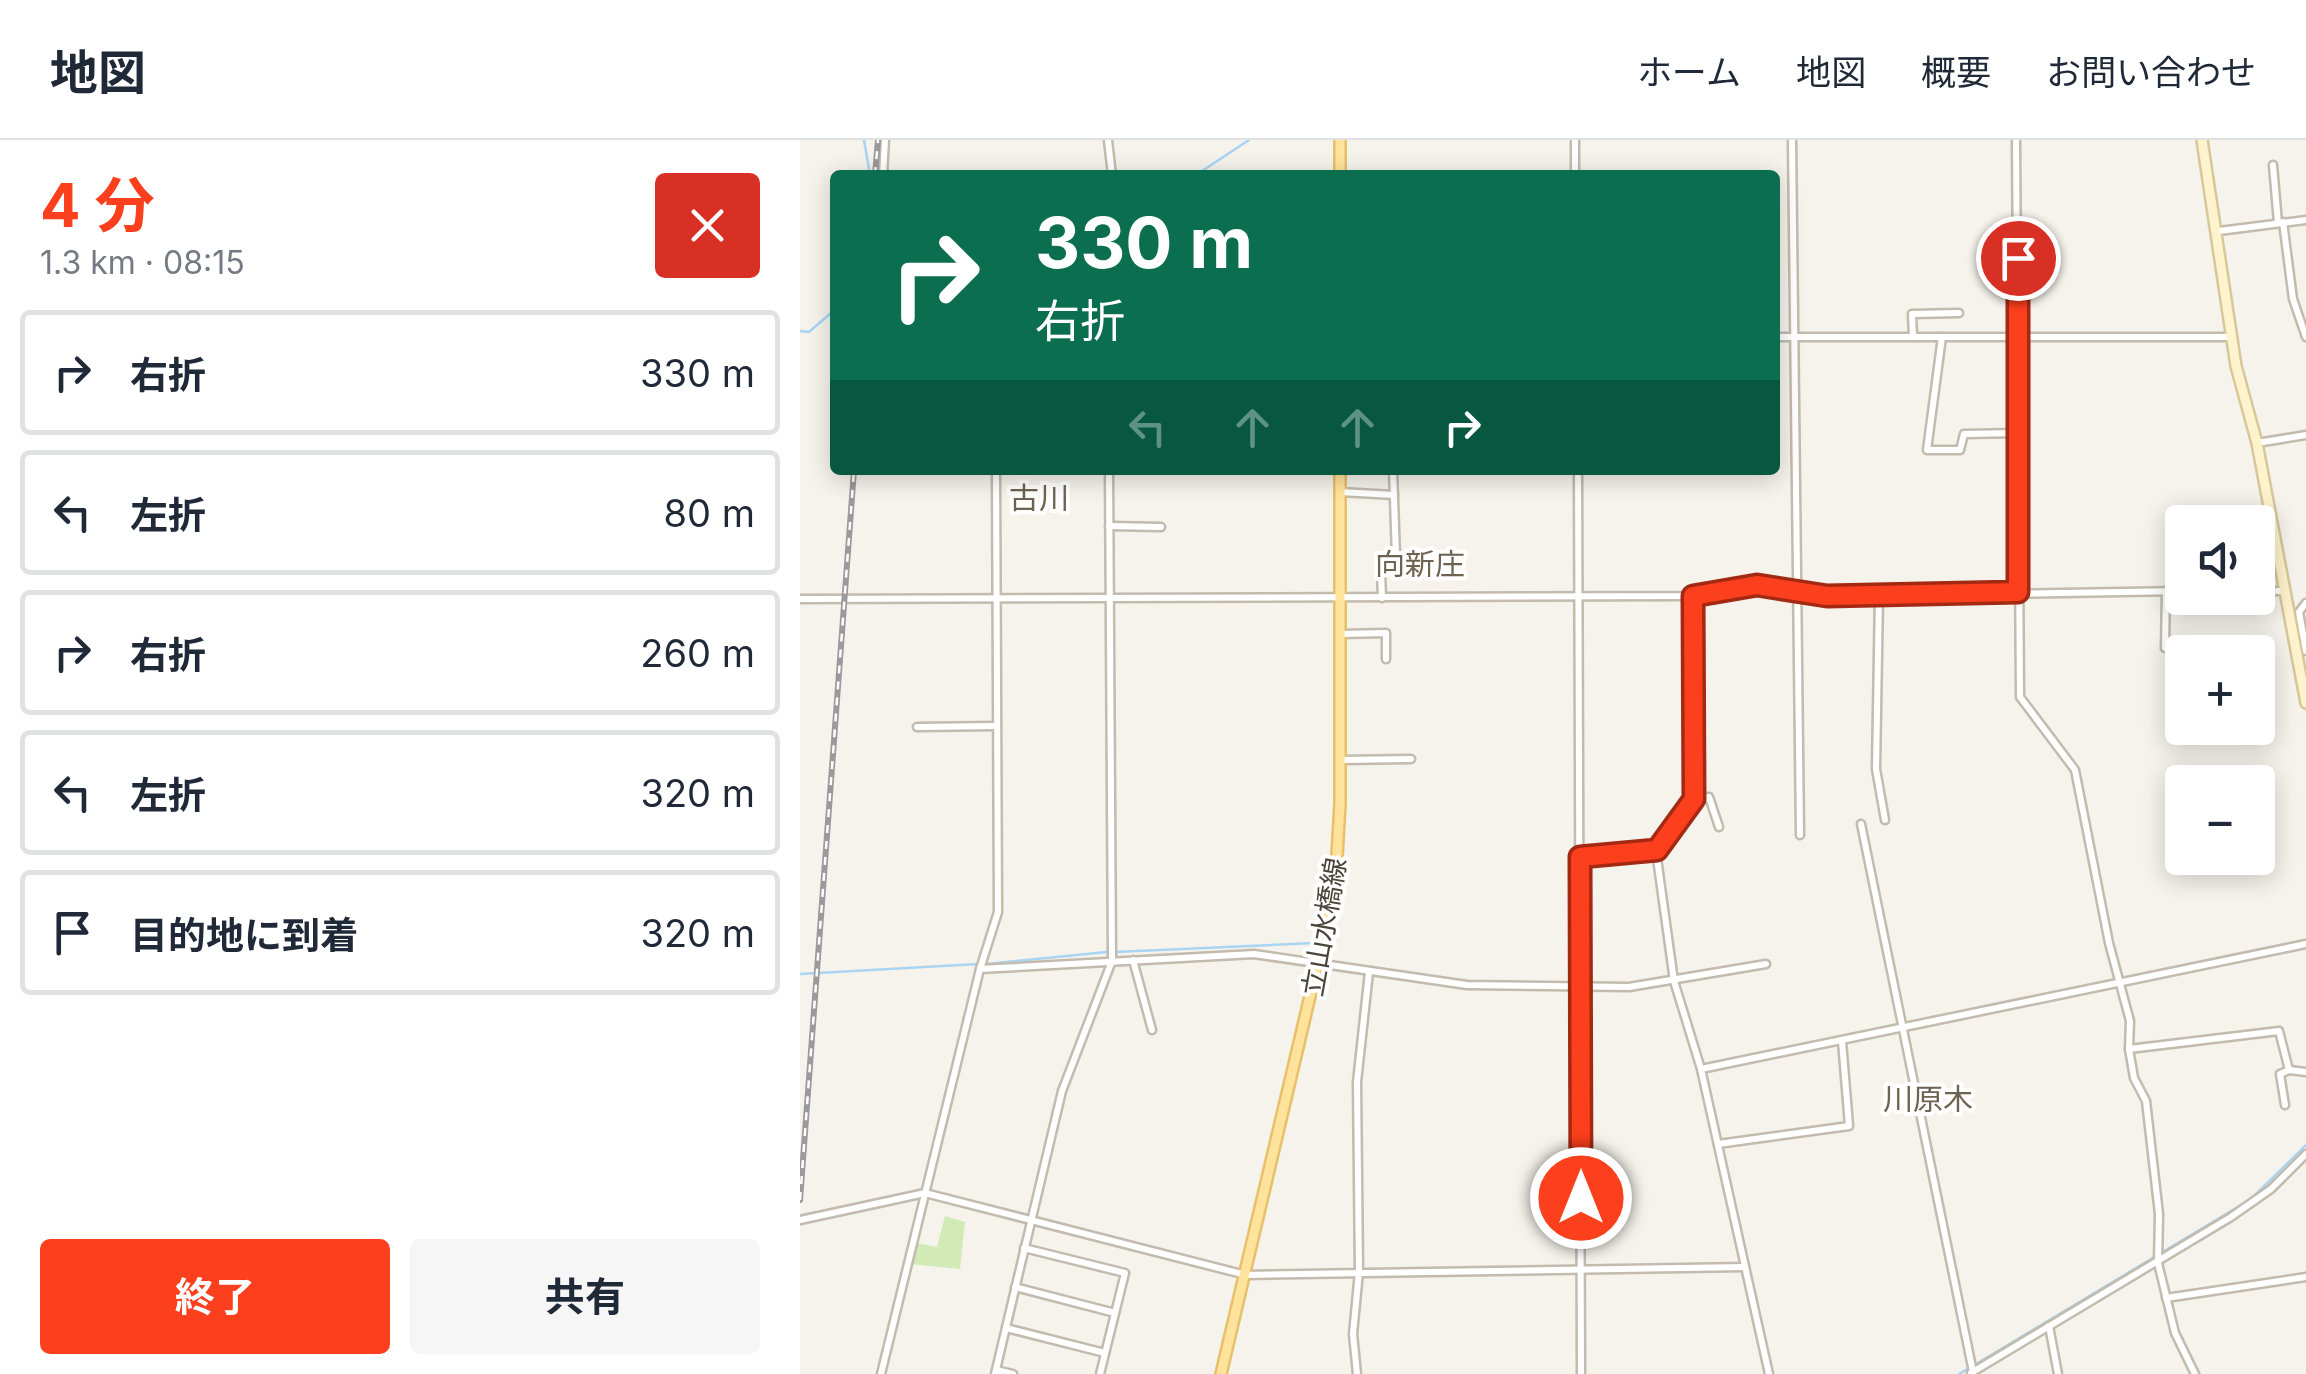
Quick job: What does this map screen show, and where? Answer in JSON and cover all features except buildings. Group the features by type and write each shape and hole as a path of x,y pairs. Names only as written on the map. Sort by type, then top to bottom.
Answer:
{"main road":[{"path":"1340,140 1340,170"},
{"path":"2202,140 2232,337 2257,444 2306,703"},
{"name":"立山水橋線","path":"1221,1374 1335,890 1340,760 1340,475"}],"street":[{"path":"882,170 885,140"},
{"path":"1108,140 1111,170"},
{"path":"1575,140 1575,170"},
{"path":"1792,140 1800,835"},
{"path":"2016,140 2020,698 2074,770 2109,943 2130,1021 2134,1078 2146,1101 2154,1155 2158,1263 2175,1333 2195,1374"},
{"path":"2274,165 2293,299 2306,338"},
{"path":"2219,232 2306,220"},
{"path":"1913,337 1912,314 1960,314"},
{"path":"1942,337 1928,450 1960,450 1964,434 2018,432"},
{"path":"1780,338 2232,337"},
{"path":"2257,444 2306,435"},
{"path":"880,1374 980,969 998,912 996,475"},
{"path":"1013,1374 996,1372 1030,1219 1062,1091 1112,962 1108,475"},
{"path":"1382,598 1381,571 1394,564 1396,556 1393,475"},
{"path":"1578,475 1582,1374"},
{"path":"1340,492 1394,494"},
{"path":"1109,526 1160,527"},
{"path":"800,598 1693,596 1757,585 1798,594 2165,591"},
{"path":"2275,591 2286,591"},
{"path":"1880,595 1876,768 1885,820"},
{"path":"1693,596 1694,799 1657,850 1674,980 1701,1069 1769,1374"},
{"path":"2306,603 2299,612 2306,651"},
{"path":"1339,634 1386,633 1386,659"},
{"path":"917,726 997,726"},
{"path":"1340,760 1411,759"},
{"path":"1694,799 1710,797 1719,828"},
{"path":"1861,824 1971,1373 2158,1263 2270,1189 2306,1154"},
{"path":"1580,857 1657,850"},
{"path":"1701,1069 2306,944"},
{"path":"980,969 1254,954 1467,985 1580,988 1674,980 1766,964"},
{"path":"1133,960 1152,1030"},
{"path":"1357,1374 1353,1334 1359,1272 1357,1082 1369,972"},
{"path":"2129,1049 2280,1030 2289,1070"},
{"path":"1718,1144 1849,1126 1842,1041"},
{"path":"2285,1104 2280,1074 2289,1070 2306,1072"},
{"path":"800,1220 925,1194 1246,1275 1745,1267"},
{"path":"1024,1248 1125,1272 1100,1374"},
{"path":"2166,1298 2306,1277"},
{"path":"1015,1287 1115,1312"},
{"path":"2049,1326 2058,1374"},
{"path":"1006,1328 1105,1354"}],"green space":[{"path":"945,1216 965,1222 960,1269 910,1264 916,1243 937,1247"}],"waterway":[{"path":"864,140 869,170"},
{"path":"1204,170 1249,140"},
{"path":"800,331 809,332 830,314"},
{"path":"1115,952 1314,943"},
{"path":"986,964 1107,952"},
{"path":"800,974 978,964"},
{"path":"1976,1364 2251,1199 2306,1145"},
{"path":"1959,1374 1969,1368"}],"railway":[{"path":"875,170 878,140"},
{"path":"800,1200 854,475"}],"district":[{"name":"古川","path":"1039,499"},
{"name":"向新庄","path":"1420,565"},
{"name":"川原木","path":"1928,1100"}],"route":[{"path":"1581,1198 1580,857 1657,850 1694,799 1693,596 1757,585 1827,596 2018,592 2018,258"}]}
